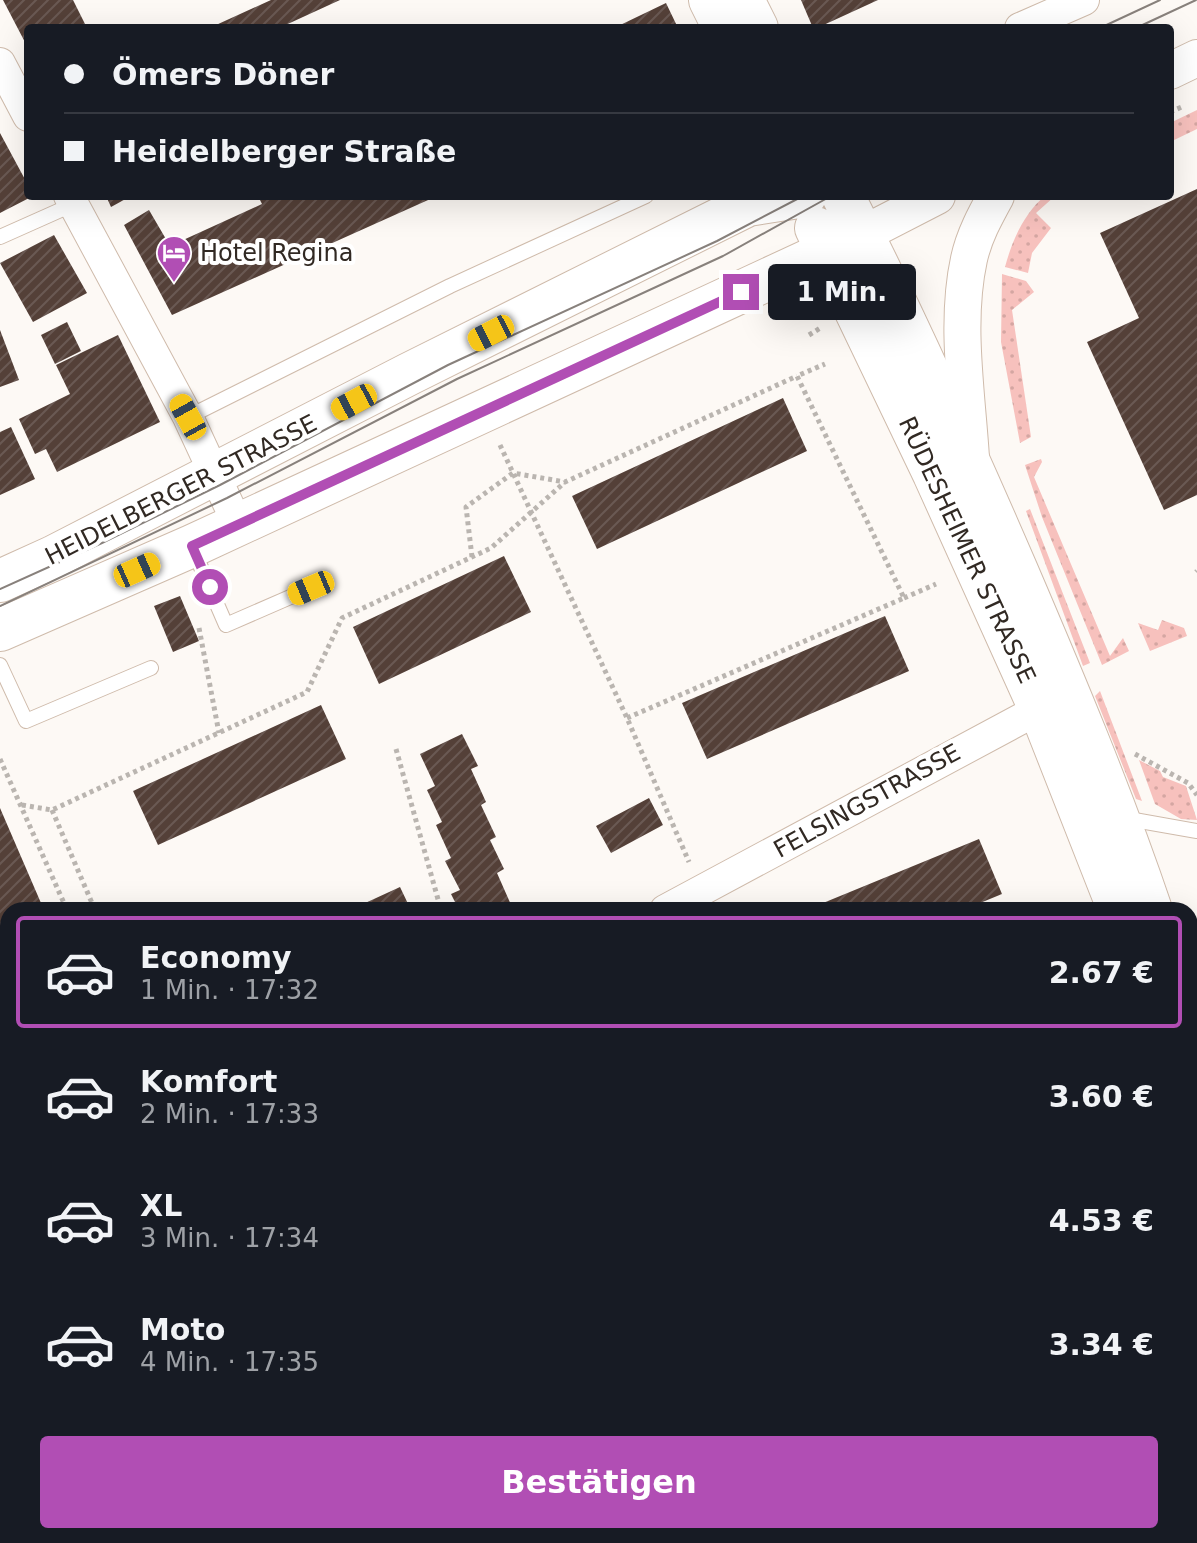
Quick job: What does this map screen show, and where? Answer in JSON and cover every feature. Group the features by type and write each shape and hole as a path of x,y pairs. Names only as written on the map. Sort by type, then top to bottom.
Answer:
{"main road":[{"path":"710,0 722,24"},
{"path":"743,0 755,24"},
{"name":"RÜDESHEIMER STRASSE","path":"806,200 897,302 972,467 1055,701 1117,902"},
{"name":"RÜDESHEIMER STRASSE","path":"843,200 845,244 934,474 1118,818 1148,902"},
{"name":"HEIDELBERGER STRASSE","path":"0,630 192,546 227,499 409,374 754,201"},
{"name":"HEIDELBERGER STRASSE","path":"0,581 227,499 845,244"}],"street":[{"path":"1029,24 1084,0"},
{"path":"1174,69 1197,58"},
{"path":"0,63 24,108"},
{"path":"71,200 188,417 227,499"},
{"name":"HEIDELBERGER STRASSE","path":"845,244 929,200"},
{"path":"972,467 963,334 965,287 969,259 978,231 994,200"},
{"name":"FELSINGSTRASSE","path":"681,902 1055,701"}],"lane":[{"path":"0,237 71,200"},
{"path":"188,417 450,286 637,200"},
{"path":"192,546 226,625 311,588"},
{"path":"0,665 26,721 151,668"},
{"path":"1118,818 1197,831"}],"path":[{"path":"22,805 52,810 307,692 342,618 491,548 565,482 825,364"},
{"path":"797,376 904,598"},
{"path":"498,440 627,718 702,891"},
{"path":"472,557 466,507 513,473 565,482"},
{"path":"627,718 936,584"},
{"path":"198,626 219,733"},
{"path":"396,749 439,902"},
{"path":"1130,751 1188,783 1197,795"},
{"path":"0,759 64,902"},
{"path":"52,810 92,902"}],"shaded area":[{"path":"1197,110 1197,129 1174,140 1174,121"},
{"path":"1041,200 1051,200 1036,213 1051,228 1032,253 1028,273 1005,267 1011,247 1031,211"},
{"path":"1002,274 1026,281 1034,292 1012,310 1031,437 1020,443 1001,342"},
{"path":"1041,459 1034,477 1110,656 1123,638 1129,651 1102,665 1042,517 1025,465"},
{"path":"1030,509 1090,663 1083,666 1026,511"},
{"path":"1162,620 1184,628 1187,636 1150,651 1138,623 1158,630"},
{"path":"1100,691 1142,801 1136,799 1095,696"},
{"path":"1139,760 1160,771 1163,777 1186,786 1197,820 1181,819 1155,804"}],"building":[{"path":"3,0 73,0 85,24 24,24 24,40"},
{"path":"271,0 340,0 288,24 218,24"},
{"path":"801,0 878,0 826,24 811,24"},
{"path":"666,3 676,24 622,24"},
{"path":"0,133 24,178 25,200 0,213"},
{"path":"1197,189 1197,495 1164,510 1087,342 1139,318 1100,233"},
{"path":"108,200 124,200 111,207"},
{"path":"260,200 428,200 172,315 124,225 149,210 170,246 262,204"},
{"path":"54,235 87,293 33,322 0,263"},
{"path":"67,322 81,351 55,364 41,335"},
{"path":"0,330 19,380 0,387"},
{"path":"118,335 160,422 57,472 46,449 35,454 19,419 70,394 56,365"},
{"path":"783,398 807,451 597,549 572,496"},
{"path":"11,427 35,479 0,495 0,432"},
{"path":"504,556 531,612 379,684 353,627"},
{"path":"180,596 199,641 173,652 154,606"},
{"path":"885,616 909,671 707,759 682,703"},
{"path":"321,705 346,759 158,845 133,791"},
{"path":"462,734 478,766 471,769 486,802 481,805 496,837 490,840 504,869 497,873 510,902 455,902 451,894 460,890 445,861 451,858 436,825 442,822 427,790 435,786 420,754"},
{"path":"649,798 663,825 611,853 596,826"},
{"path":"0,808 41,902 0,902"},
{"path":"979,839 1002,894 982,902 825,902"},
{"path":"400,887 407,902 367,902"}],"tram line":[{"path":"1109,24 1160,0"},
{"path":"1145,24 1196,0"},
{"path":"0,589 220,485 448,365 717,241 795,200"},
{"path":"0,606 227,498 457,379 723,256 824,200"}],"place":[{"name":"Hotel Regina","path":"174,284"}],"route":[{"path":"210,587 192,546 741,292"}]}
